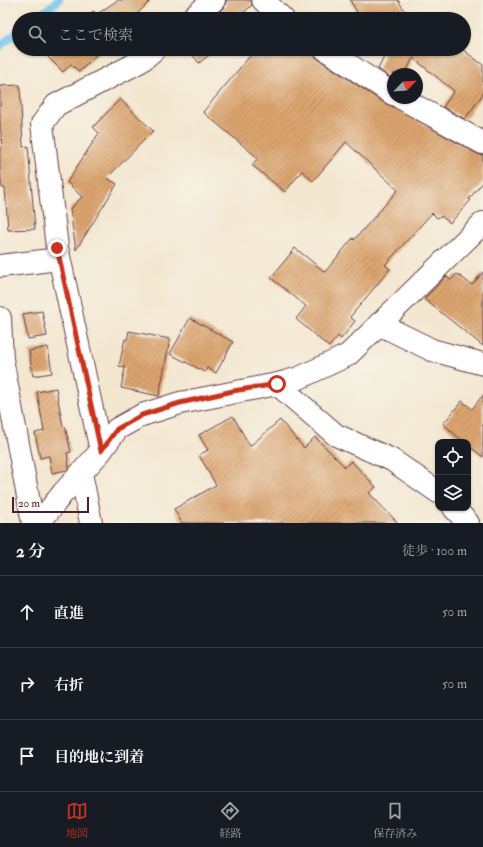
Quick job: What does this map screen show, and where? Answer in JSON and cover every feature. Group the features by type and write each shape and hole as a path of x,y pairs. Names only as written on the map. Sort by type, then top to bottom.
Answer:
{"street":[{"path":"199,12 214,0"},
{"path":"263,0 276,12"},
{"path":"101,451 60,259 42,124 56,105 140,61 146,56"},
{"path":"336,56 387,90"},
{"path":"412,104 483,143"},
{"path":"39,523 63,493 101,451 117,429 142,415 180,403 233,391 277,384 299,378 348,355 483,223"},
{"path":"0,266 60,259"},
{"path":"0,318 2,359 33,523"},
{"path":"379,324 432,350 483,364"},
{"path":"277,384 336,435 392,460 435,490"},
{"path":"81,473 91,523"},
{"path":"457,511 468,523"}],"building":[{"path":"118,0 151,0 139,12 100,12"},
{"path":"226,0 251,0 252,5 244,12 218,12 226,5"},
{"path":"350,0 398,0 405,12 357,12"},
{"path":"95,56 79,72 71,64 63,72 48,57"},
{"path":"194,56 208,56 199,63"},
{"path":"250,56 315,56 386,104 483,156 483,182 469,199 471,200 450,223 441,216 437,218 432,213 385,265 390,269 350,317 355,321 341,339 338,336 329,347 296,319 306,306 271,278 295,248 325,272 353,238 354,240 398,190 346,142 313,181 302,171 285,192 252,165 258,158 203,112"},
{"path":"383,56 471,56 483,65 483,94 465,119 443,107 454,91 413,58 408,68 387,68 387,75 378,69"},
{"path":"20,85 23,147 28,146 35,229 8,230 5,188 2,188 0,168 0,149 2,149 0,86"},
{"path":"120,99 153,131 107,178 117,184 76,250 70,209 82,197 67,182 99,133 93,127"},
{"path":"483,272 483,346 424,299 446,276 451,280 457,274 472,285"},
{"path":"42,311 47,336 28,339 23,314"},
{"path":"190,318 233,342 216,373 207,368 205,372 170,354"},
{"path":"129,331 170,339 159,396 121,388 125,367 119,366 125,339 127,340"},
{"path":"48,347 52,373 33,376 29,351"},
{"path":"56,388 63,427 65,426 71,452 67,453 69,467 67,470 52,473 49,456 40,458 35,433 44,431 37,392"},
{"path":"483,395 483,457 471,447 471,439 460,439 443,424 462,401 472,409"},
{"path":"233,416 250,446 280,420 304,448 315,437 345,467 351,461 376,487 369,493 398,523 182,523 174,509 216,485 199,455 208,450 199,435"}],"waterway":[{"path":"44,12 59,0"},
{"path":"0,46 12,37"}],"route":[{"path":"57,248 101,451 117,429 142,415 180,403 233,391 277,384"}]}
